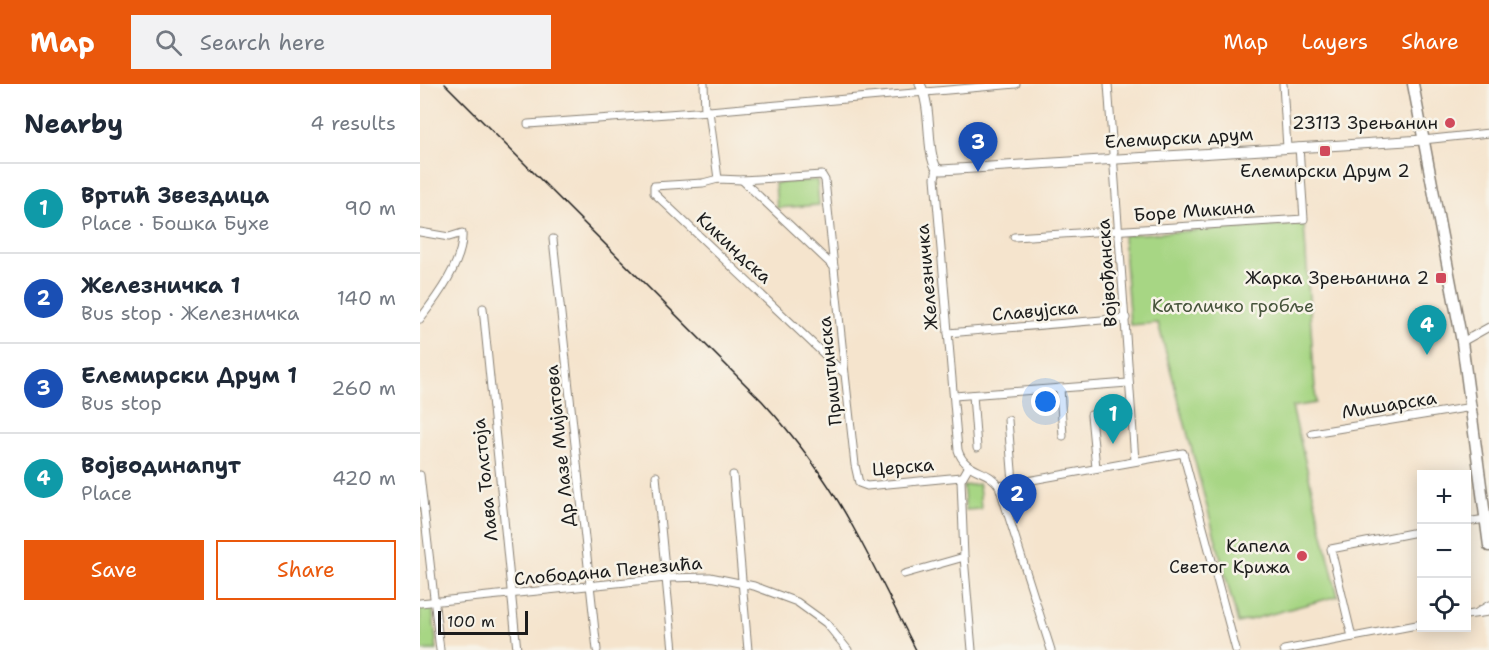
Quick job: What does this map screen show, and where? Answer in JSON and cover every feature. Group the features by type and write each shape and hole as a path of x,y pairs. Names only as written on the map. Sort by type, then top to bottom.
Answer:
{"main road":[{"path":"1413,84 1462,342 1489,546"}],"street":[{"path":"704,84 718,179"},
{"path":"528,124 707,111 922,88 1016,84"},
{"name":"Војвођанска","path":"1108,84 1135,461"},
{"path":"1283,84 1287,148"},
{"name":"Железничка","path":"922,88 929,118 933,160 937,169 935,178 958,450 961,459 969,466"},
{"path":"1423,140 1489,133"},
{"name":"Елемирски друм","path":"937,169 1423,140"},
{"name":"Боре Микина","path":"1014,237 1304,219 1299,147"},
{"name":"Приштинска","path":"718,179 742,180 822,175 825,180 856,472"},
{"name":"Кикиндска","path":"718,179 655,186 653,191 845,374"},
{"path":"742,180 834,267"},
{"path":"420,232 449,237 462,233 462,243 456,263 420,319"},
{"name":"Др Лазе Мијатова","path":"553,239 597,650"},
{"name":"Лава Толстоја","path":"483,308 517,650"},
{"name":"Славујска","path":"948,333 1126,318"},
{"path":"1462,342 1489,327"},
{"path":"954,396 1128,383"},
{"path":"1060,388 1063,435"},
{"path":"973,395 977,448"},
{"name":"Мишарска","path":"1312,433 1472,407"},
{"path":"1092,416 1096,468"},
{"path":"1008,420 1013,483"},
{"path":"999,486 1183,453 1236,650"},
{"path":"972,650 964,557 961,477 969,466 992,477 999,486 1051,650"},
{"name":"Церска","path":"856,472 859,483 867,486 961,477"},
{"path":"420,475 440,650"},
{"path":"733,475 748,650"},
{"path":"656,476 674,650"},
{"path":"1471,521 1485,519"},
{"path":"1352,637 1331,549 1417,532"},
{"path":"904,574 964,557"},
{"name":"Слободана Пенезића","path":"420,603 700,576 742,583 783,595 809,609 826,623 848,650"},
{"path":"1476,614 1489,605"},
{"path":"1471,615 1489,612"},
{"path":"1284,650 1417,625"}],"green space":[{"path":"817,180 819,205 777,208 775,183"},
{"name":"Католичко гробље","path":"1304,224 1316,403 1292,407 1338,596 1238,623 1158,323 1130,325 1123,235"},
{"path":"979,484 981,509 966,510 963,486"},
{"path":"432,605 437,650 420,650 420,607"}],"railway":[{"path":"445,84 762,401 787,430 811,461 843,510 916,650"}],"place":[{"name":"23113 Зрењанин","path":"1450,123"},
{"name":"Елемирски Друм 2","path":"1325,151"},
{"name":"Елемирски Друм 1","path":"978,172"},
{"name":"Жарка Зрењанина 2","path":"1441,278"},
{"name":"Војводинапут","path":"1427,355"},
{"name":"Вртић Звездица","path":"1113,444"},
{"name":"Железничка 1","path":"1017,524"},
{"name":"Капела Светог Крижа","path":"1302,556"}]}
